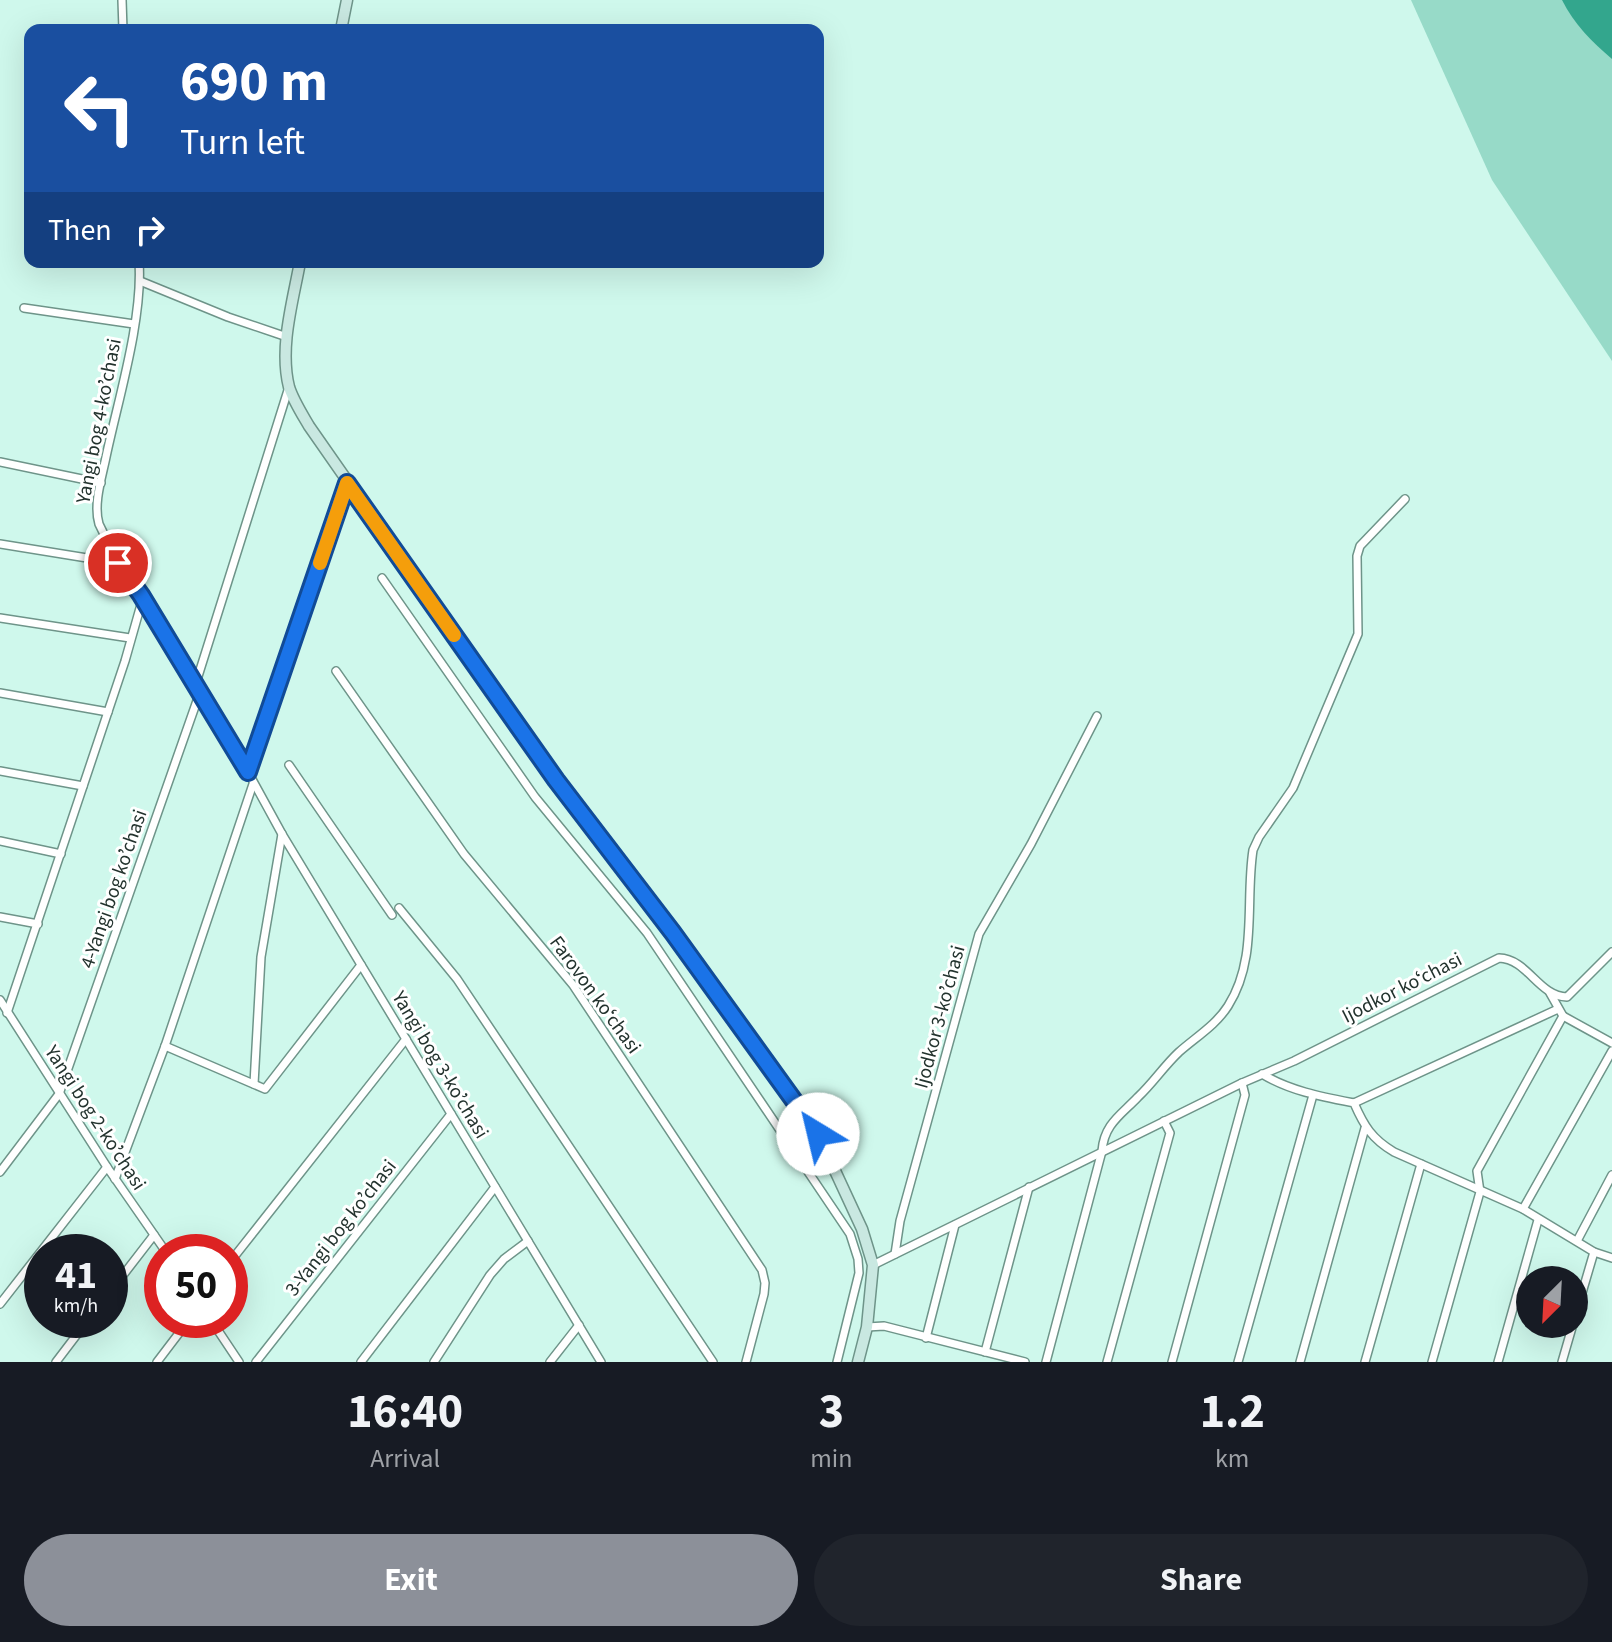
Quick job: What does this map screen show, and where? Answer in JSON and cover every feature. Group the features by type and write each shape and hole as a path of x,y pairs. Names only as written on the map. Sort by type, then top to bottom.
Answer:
{"main road":[{"path":"342,24 347,0"},
{"path":"299,268 287,337 289,387 309,426 556,780 673,933 818,1134 862,1229 873,1265 867,1327 858,1362"}],"street":[{"path":"122,0 123,24"},
{"name":"Yangi bog 4-koʼchasi","path":"139,268 134,324 101,483 97,518 118,563 253,784"},
{"path":"140,281 287,337"},
{"path":"24,308 134,324"},
{"path":"195,686 289,387"},
{"path":"0,462 101,483"},
{"path":"248,772 347,483"},
{"path":"1046,1362 1102,1151 1103,1136 1108,1125 1140,1096 1179,1052 1216,1022 1238,985 1246,957 1253,850 1293,788 1358,634 1357,556 1360,546 1405,499"},
{"path":"0,544 118,563"},
{"path":"382,578 535,797 647,933 850,1234 859,1273 837,1362"},
{"path":"7,1013 143,600"},
{"path":"0,618 130,638"},
{"name":"Farovon koʻchasi","path":"336,671 464,854 573,985 762,1270 764,1294 746,1362"},
{"path":"0,693 108,712"},
{"name":"4-Yangi bog koʼchasi","path":"0,1172 59,1094 199,695"},
{"name":"Ijodkor 3-koʼchasi","path":"895,1254 900,1221 979,934 1031,844 1097,716"},
{"path":"289,765 392,915"},
{"path":"0,771 83,786"},
{"path":"115,1179 165,1046 253,784"},
{"name":"Yangi bog 3-koʼchasi","path":"253,784 601,1362"},
{"path":"254,1084 261,957 282,834"},
{"path":"0,841 61,854"},
{"path":"399,908 457,979 713,1362"},
{"path":"0,917 38,924"},
{"path":"1549,992 1567,997 1612,952"},
{"name":"Ijodkor koʻchasi","path":"873,1265 1499,958 1517,963 1549,992 1560,1013"},
{"path":"165,1046 268,1088 361,965"},
{"name":"Yangi bog 2-koʼchasi","path":"0,1000 153,1234"},
{"path":"1560,1013 1612,1043"},
{"path":"1262,1074 1275,1082 1313,1095 1354,1103 1560,1013"},
{"path":"1432,1362 1480,1192 1477,1171 1560,1013"},
{"path":"248,1239 406,1039"},
{"path":"1523,1209 1612,1051"},
{"path":"1172,1362 1245,1095 1242,1083"},
{"path":"1238,1362 1313,1095"},
{"path":"1354,1103 1365,1128 1377,1141 1480,1192 1523,1209 1594,1252 1612,1258"},
{"name":"3-Yangi bog koʼchasi","path":"256,1362 451,1114"},
{"path":"1107,1362 1170,1133 1164,1121"},
{"path":"1300,1362 1365,1128"},
{"path":"1365,1362 1421,1164"},
{"path":"0,1304 107,1167"},
{"path":"1577,1241 1612,1175"},
{"path":"361,1362 495,1187"},
{"path":"985,1352 1029,1187"},
{"path":"1498,1362 1538,1220"},
{"path":"926,1338 955,1225"},
{"path":"434,1362 490,1275 504,1259 528,1241"},
{"path":"128,1269 144,1248"},
{"path":"1588,1272 1594,1252"},
{"path":"550,1362 579,1325"},
{"path":"867,1327 884,1326 1025,1362"},
{"path":"56,1362 74,1338"},
{"path":"157,1362 175,1338"},
{"path":"223,1338 239,1362"},
{"path":"1562,1362 1569,1338"}],"shaded area":[{"path":"1411,0 1612,0 1612,361 1492,180"},
{"path":"1562,0 1612,0 1612,59 1584,32"}],"slow traffic":[{"path":"320,563 347,483 454,635"}],"route":[{"path":"118,563 141,595 248,772 347,483 556,780 673,933 818,1134"}]}
